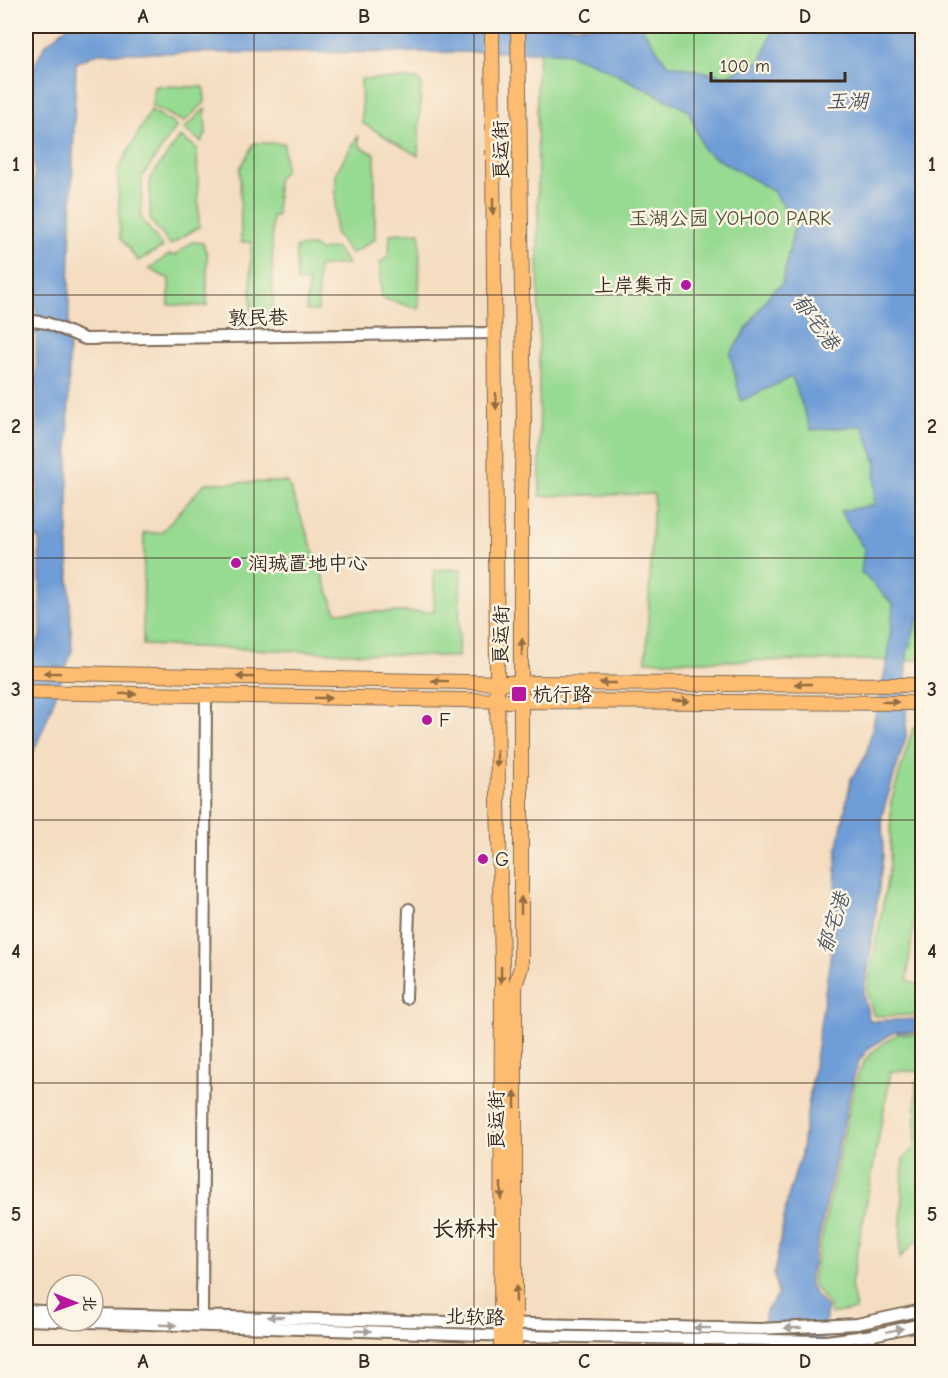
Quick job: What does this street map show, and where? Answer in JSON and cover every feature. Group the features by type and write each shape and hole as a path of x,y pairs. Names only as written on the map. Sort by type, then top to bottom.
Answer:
{"main road":[{"name":"良运街","path":"515,1353 515,986 521,967 520,493 524,421 518,26"},
{"name":"良运街","path":"492,33 497,701 502,963 501,1353"},
{"path":"26,672 498,683 922,685"},
{"path":"26,692 497,701 922,703"}],"street":[{"name":"敦民巷","path":"31,320 85,339 494,333"},
{"path":"202,1316 206,696"},
{"path":"406,998 409,909"},
{"path":"26,1310 45,1311"},
{"name":"北软路","path":"760,1335 888,1319 922,1310"},
{"name":"北软路","path":"105,1314 202,1316 500,1330"},
{"name":"北软路","path":"26,1320 760,1335 826,1341 873,1335 922,1323"}],"green space":[{"name":"玉湖公园 YOHOO PARK","path":"542,26 922,26 922,660 646,661 654,494 540,496 537,78"},
{"path":"361,79 418,79 421,84 418,156 362,123"},
{"path":"154,86 204,87 205,102 184,122 152,106"},
{"path":"205,109 206,135 201,142 184,129"},
{"path":"151,110 177,126 142,177 141,218 163,247 138,261 120,237 118,170"},
{"path":"358,136 360,147 375,154 375,239 351,254 335,233 336,172"},
{"path":"180,137 197,148 199,227 170,245 150,219 150,178"},
{"path":"254,143 284,143 285,170 277,180 277,216 272,216 273,316 251,316 251,242 241,242 240,169"},
{"path":"420,232 419,309 381,298 380,263 389,255 390,234"},
{"path":"192,242 203,243 207,254 207,306 169,305 169,279 149,269 170,254 174,256"},
{"path":"313,246 319,250 336,248 348,264 318,267 318,311 306,311 308,281 297,282 296,247"},
{"path":"288,482 336,612 434,612 434,570 461,569 458,657 143,645 144,533 161,533 205,483"},
{"path":"922,727 922,850 907,980 922,987 922,1015 874,1016 867,994 890,864 891,802 913,728"},
{"path":"897,1034 922,1035 922,1071 891,1071 851,1285 856,1310 831,1314 830,1308 812,1282 854,1088 864,1061"},
{"path":"916,1081 922,1081 922,1244 915,1242 900,1258 903,1159 916,1147"}],"water":[{"path":"68,26 641,26 667,64 725,76 760,61 775,26 922,26 922,616 917,621 907,654 906,737 882,815 883,856 863,995 870,1021 922,1019 922,1032 894,1032 869,1048 859,1061 853,1080 809,1282 814,1293 827,1308 822,1352 760,1352 766,1310 778,1296 774,1275 788,1197 801,1154 832,945 837,850 851,779 866,756 888,658 893,604 861,572 864,549 840,511 874,505 876,463 863,426 811,430 792,377 741,401 730,354 771,292 782,284 795,222 773,191 704,151 689,111 600,66 562,52 98,53 76,63 69,286 68,550 72,651 26,769 26,671 41,634 39,538 26,535 26,510 38,511 33,68 45,45"}],"place":[{"name":"上岸集市","path":"686,285"},
{"name":"润珹置地中心","path":"236,563"},
{"name":"杭行路","path":"519,694"},
{"name":"F","path":"427,720"},
{"name":"G","path":"483,859"}],"district":[{"name":"长桥村","path":"465,1229"}],"water label":[{"name":"玉湖","path":"847,101"},
{"name":"郁宅港","path":"816,322"},
{"name":"郁宅港","path":"833,923"}]}
